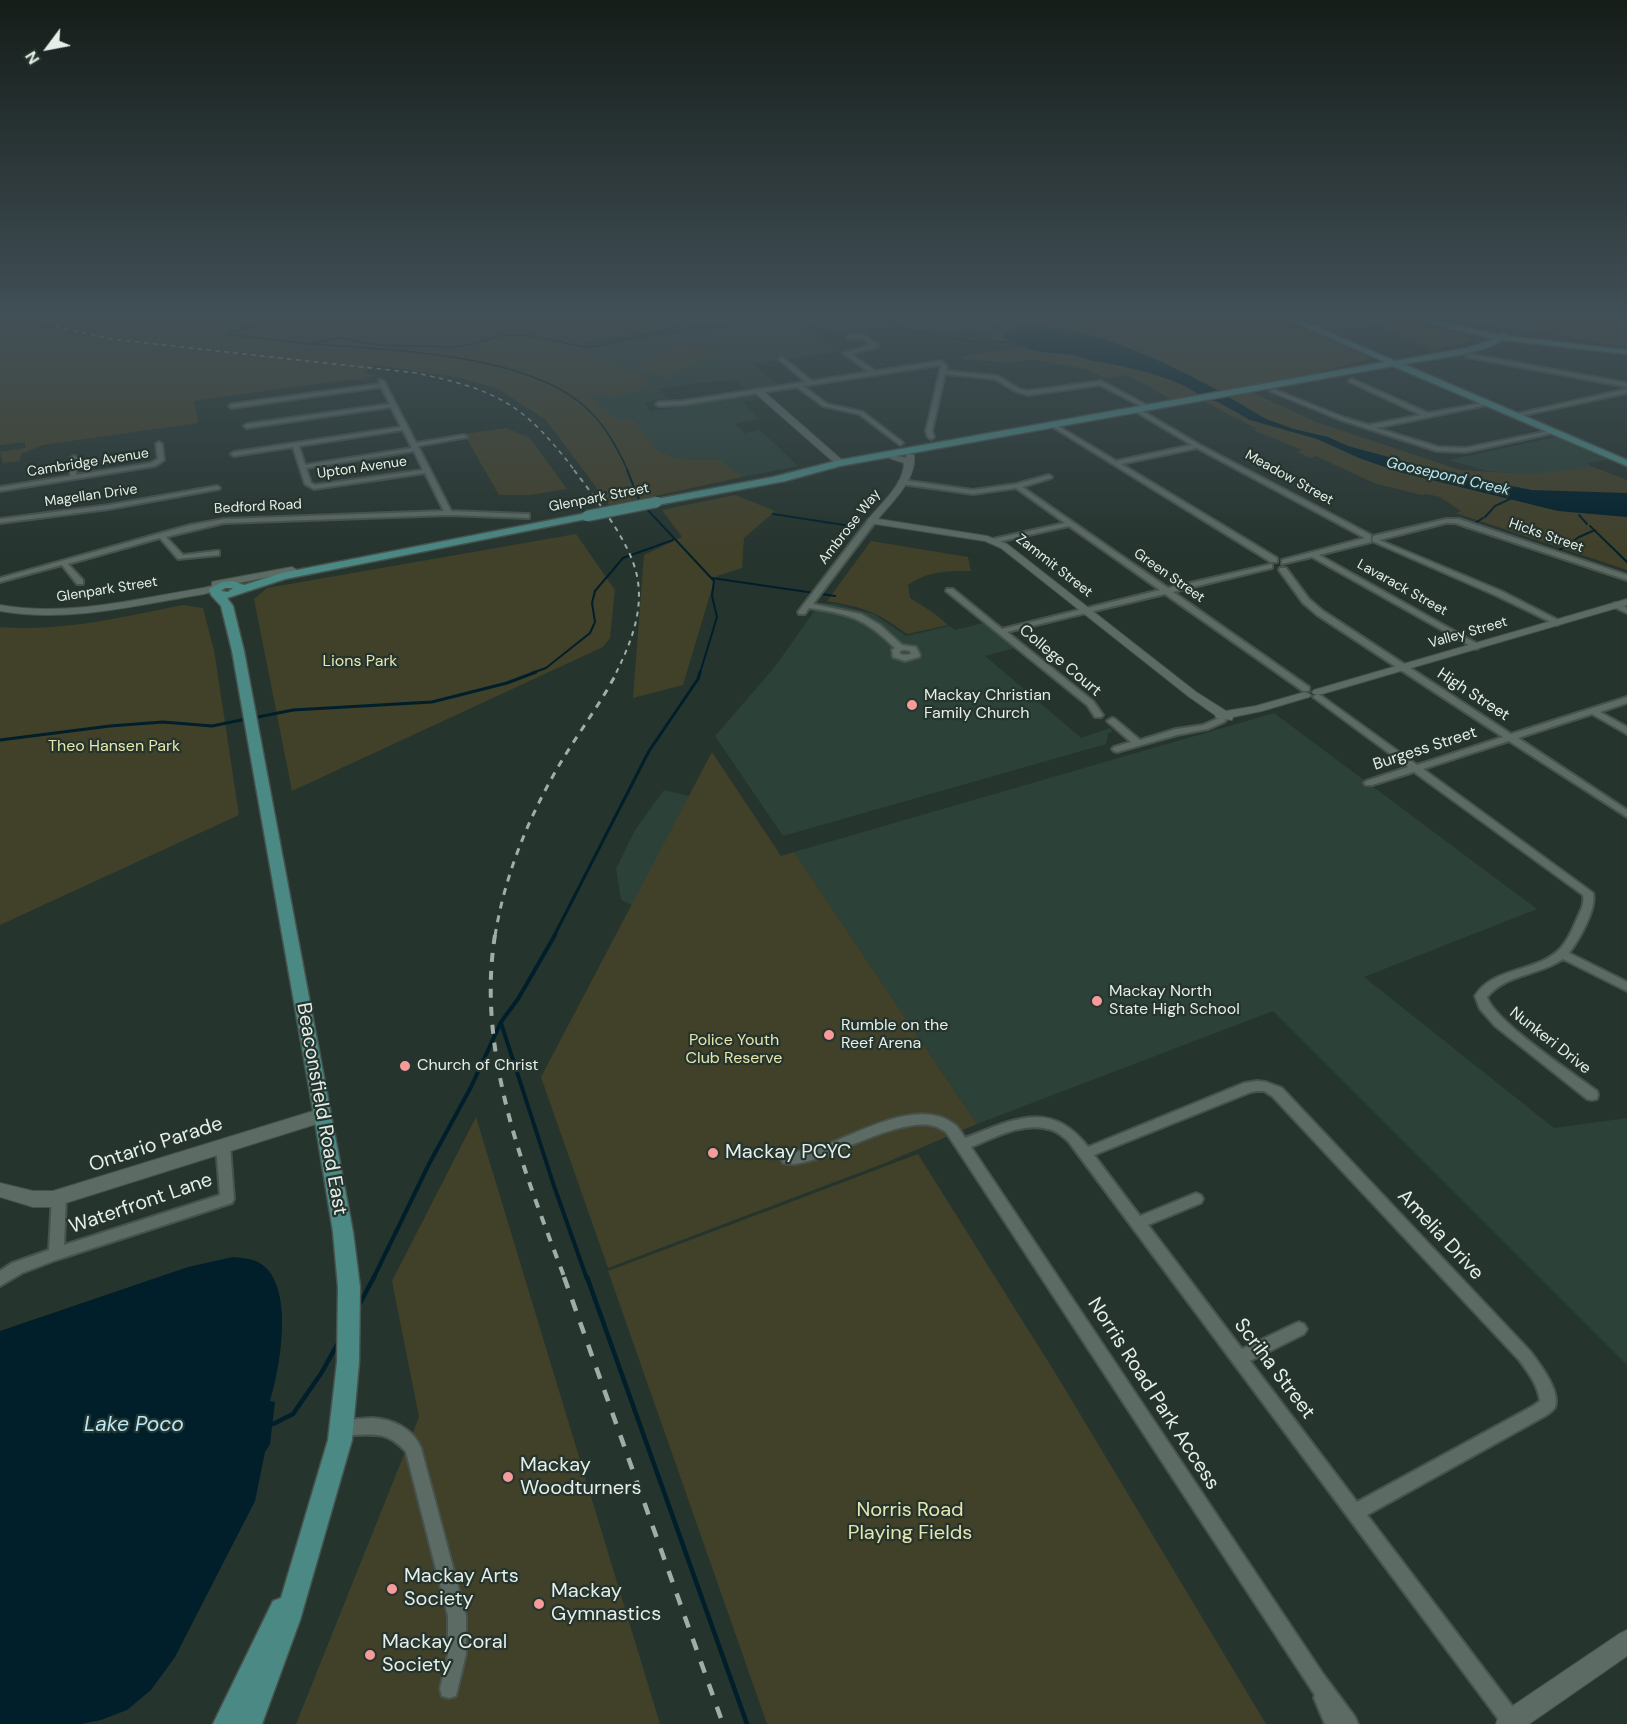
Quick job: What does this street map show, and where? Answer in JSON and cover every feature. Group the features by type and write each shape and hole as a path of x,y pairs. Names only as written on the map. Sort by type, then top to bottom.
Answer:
{"main road":[{"name":"Glenpark Street","path":"236,589 275,578 777,479 907,451 1210,395"},
{"path":"1470,395 1626,461"},
{"name":"Glenpark Street","path":"843,465 893,458 907,451"},
{"name":"Glenpark Street","path":"236,589 292,570 427,547"},
{"path":"218,592 236,589"},
{"name":"Beaconsfield Road East","path":"236,589 234,606 238,651 249,720 323,1115 349,1287 348,1362 341,1428 323,1501 288,1620 248,1724"},
{"name":"Beaconsfield Road East","path":"218,592 226,603 238,651"},
{"name":"Beaconsfield Road East","path":"227,1724 303,1567"}],"street":[{"path":"232,406 301,395"},
{"path":"388,395 449,513"},
{"path":"659,404 724,395"},
{"path":"763,395 843,465"},
{"path":"812,395 825,405 861,413 917,460 917,465 903,481"},
{"path":"931,437 929,431 937,395"},
{"name":"Meadow Street","path":"1121,395 1198,446 1372,539 1498,593 1557,623"},
{"path":"1285,395 1424,446 1450,451 1466,450 1554,432"},
{"path":"1384,395 1428,415"},
{"path":"1515,415 1610,395"},
{"path":"1368,427 1487,403"},
{"path":"247,426 393,405"},
{"path":"1053,426 1271,563 1284,566 1313,555 1372,539"},
{"path":"234,454 404,428"},
{"path":"303,467 464,437"},
{"name":"Cambridge Avenue","path":"0,489 158,464 161,460 159,444"},
{"name":"Upton Avenue","path":"295,444 308,484 318,488 427,471"},
{"path":"1114,463 1198,446"},
{"name":"Ambrose Way","path":"900,648 878,625 865,618 804,609 903,481 912,463 907,451"},
{"path":"73,477 74,458"},
{"path":"893,458 908,461 908,470"},
{"path":"903,481 973,492 1017,486 1024,482 1049,477"},
{"name":"Green Street","path":"1017,486 1588,892 1590,901 1571,941 1562,954"},
{"name":"Magellan Drive","path":"0,521 109,507 185,491 217,488"},
{"name":"Bedford Road","path":"0,580 206,524 233,520 449,513 526,516"},
{"name":"Zammit Street","path":"872,521 996,542 1085,609 1222,718"},
{"name":"Hicks Street","path":"1372,539 1446,521 1456,521 1627,578"},
{"path":"996,542 1070,524"},
{"path":"162,536 180,559 216,553"},
{"name":"Lavarack Street","path":"1313,555 1477,646"},
{"path":"64,563 80,582"},
{"path":"1002,631 1271,563"},
{"name":"High Street","path":"1284,566 1312,607 1627,814"},
{"path":"167,596 204,589 223,582 292,570"},
{"name":"Glenpark Street","path":"0,608 28,613 70,612 167,596 206,591 218,592"},
{"name":"College Court","path":"950,591 1092,704 1098,715"},
{"name":"Glenpark Street","path":"0,617 60,618 218,592"},
{"name":"Valley Street","path":"1117,749 1176,732 1205,727 1222,718 1241,716 1311,693 1624,606"},
{"name":"Burgess Street","path":"1370,783 1627,700"},
{"path":"1593,711 1627,731"},
{"path":"1112,721 1138,743"},
{"path":"1562,954 1627,987"},
{"name":"Nunkeri Drive","path":"1562,954 1534,969 1485,988 1481,996 1484,1006 1499,1023 1592,1095"},
{"name":"Amelia Drive","path":"1086,1153 1249,1087 1260,1084 1268,1087 1285,1101 1525,1356 1543,1380 1548,1404 1539,1411 1355,1513"},
{"name":"Ontario Parade","path":"0,1190 33,1199 59,1197 323,1115"},
{"name":"Norris Road Park Access","path":"788,1159 813,1156 911,1119 938,1120 953,1131 1316,1681 1348,1724"},
{"name":"Scriha Street","path":"963,1145 1022,1123 1036,1121 1063,1128 1086,1153 1510,1723"},
{"name":"Waterfront Lane","path":"0,1278 17,1268 56,1254 227,1199 223,1146"},
{"name":"Waterfront Lane","path":"56,1254 59,1197"},
{"path":"1138,1223 1196,1199"},
{"path":"1240,1358 1299,1329"},
{"path":"341,1428 384,1425 403,1434 413,1448 457,1616 457,1654 449,1689"},
{"path":"1510,1723 1627,1642"},
{"name":"Norris Road Park Access","path":"1316,1681 1335,1724"}],"shaded area":[{"path":"575,395 664,395 668,399 645,404 651,411 757,396 760,399 743,402 759,419 735,424 745,433 760,430 798,466 742,477 721,460 677,459 657,450 618,420"},
{"path":"1555,437 1607,460 1587,463 1593,467 1579,470 1530,474 1487,471 1449,460"},
{"path":"820,603 835,604 874,614 906,636 950,626 955,630 983,623 1015,648 985,656 1081,738 1110,728 1113,731 1108,734 1106,744 783,836 715,736 774,668"},
{"name":"Mackay North State High School","path":"1274,713 1537,909 1364,977 1554,1128 1627,1118 1627,1365 1273,1011 977,1124 794,852"},
{"path":"664,790 697,798 643,910 621,900 616,869 635,830"}],"green space":[{"path":"0,395 234,395 194,401 198,423 43,445 21,454 20,461 3,463 0,452 25,448 25,442 0,445"},
{"path":"508,395 588,395 618,420 632,418 657,450 677,459 721,460 742,477 610,506 546,420"},
{"path":"1164,395 1192,395 1171,399"},
{"path":"1235,395 1258,395 1316,422 1460,470 1530,474 1593,467 1627,480 1627,570 1456,513 1461,511 1440,497 1421,495 1374,483 1316,456 1310,458 1297,452 1302,450 1253,430 1257,429 1205,402"},
{"path":"506,428 530,438 567,489 531,495 499,495 464,434"},
{"path":"735,495 775,511 744,538 742,568 717,576 714,581 683,685 633,698 644,555 682,537 662,510"},
{"name":"Lions Park","path":"576,534 615,590 610,638 603,647 292,791 254,599 267,588"},
{"path":"871,541 968,557 971,571 930,574 908,585 910,598 948,625 907,634 870,612 827,601"},
{"name":"Theo Hansen Park","path":"183,605 203,608 214,650 239,815 0,925 0,627 69,625 115,619"},
{"name":"Police Youth Club Reserve","path":"712,752 781,856 794,852 977,1124 885,1163 608,1268 541,1077"},
{"path":"476,1117 660,1724 296,1724 419,1417 392,1281"},
{"name":"Norris Road Playing Fields","path":"918,1154 1059,1379 1266,1724 767,1724 608,1271"}],"water":[{"name":"Goosepond Creek","path":"1227,396 1266,419 1294,429 1451,474 1532,490 1627,493 1627,517 1558,511 1399,472 1359,458 1317,439 1250,420 1209,399"},
{"name":"Lake Poco","path":"233,1257 254,1260 264,1266 273,1278 279,1293 282,1311 278,1370 270,1401 275,1402 270,1444 265,1452 255,1501 175,1657 151,1690 127,1710 101,1720 81,1724 0,1724 0,1331 188,1267"}],"waterway":[{"path":"569,395 594,416 607,433 628,471"},
{"path":"627,470 640,502"},
{"name":"Goosepond Creek","path":"1485,517 1495,506 1510,499"},
{"path":"645,507 714,581 712,596 717,617 700,673"},
{"path":"773,514 857,527"},
{"path":"1579,515 1587,524"},
{"path":"1475,523 1483,518"},
{"path":"1590,526 1594,530"},
{"path":"1558,551 1594,530"},
{"path":"1594,530 1627,562"},
{"path":"532,673 546,668 590,633 595,622 592,603 595,591 623,558 673,540"},
{"path":"712,578 835,596"},
{"path":"253,718 293,710 432,702 507,683 536,672"},
{"path":"554,936 649,751 698,679 700,672"},
{"path":"0,740 110,726 163,722 212,726 246,719"},
{"path":"374,1278 429,1164 471,1087 501,1022 518,999 555,935"},
{"path":"501,1023 587,1279"},
{"path":"587,1277 747,1724"},
{"path":"359,1305 374,1278"},
{"path":"273,1424 293,1414 322,1372 338,1343"}],"railway":[{"path":"492,395 524,415 557,448 575,471"},
{"path":"574,470 620,534 637,576 639,601 635,626 616,673"},
{"path":"495,936 505,890 529,824 561,762 617,672"},
{"path":"495,935 491,979 492,1023 498,1067 520,1154 565,1279"},
{"path":"564,1277 723,1724"}],"place":[{"name":"Mackay Christian Family Church","path":"912,705"},
{"name":"Mackay North State High School","path":"1097,1001"},
{"name":"Rumble on the Reef Arena","path":"829,1035"},
{"name":"Church of Christ","path":"405,1066"},
{"name":"Mackay PCYC","path":"713,1153"},
{"name":"Mackay Woodturners","path":"508,1477"},
{"name":"Mackay Arts Society","path":"392,1589"},
{"name":"Mackay Gymnastics","path":"539,1604"},
{"name":"Mackay Coral Society","path":"370,1655"}]}
